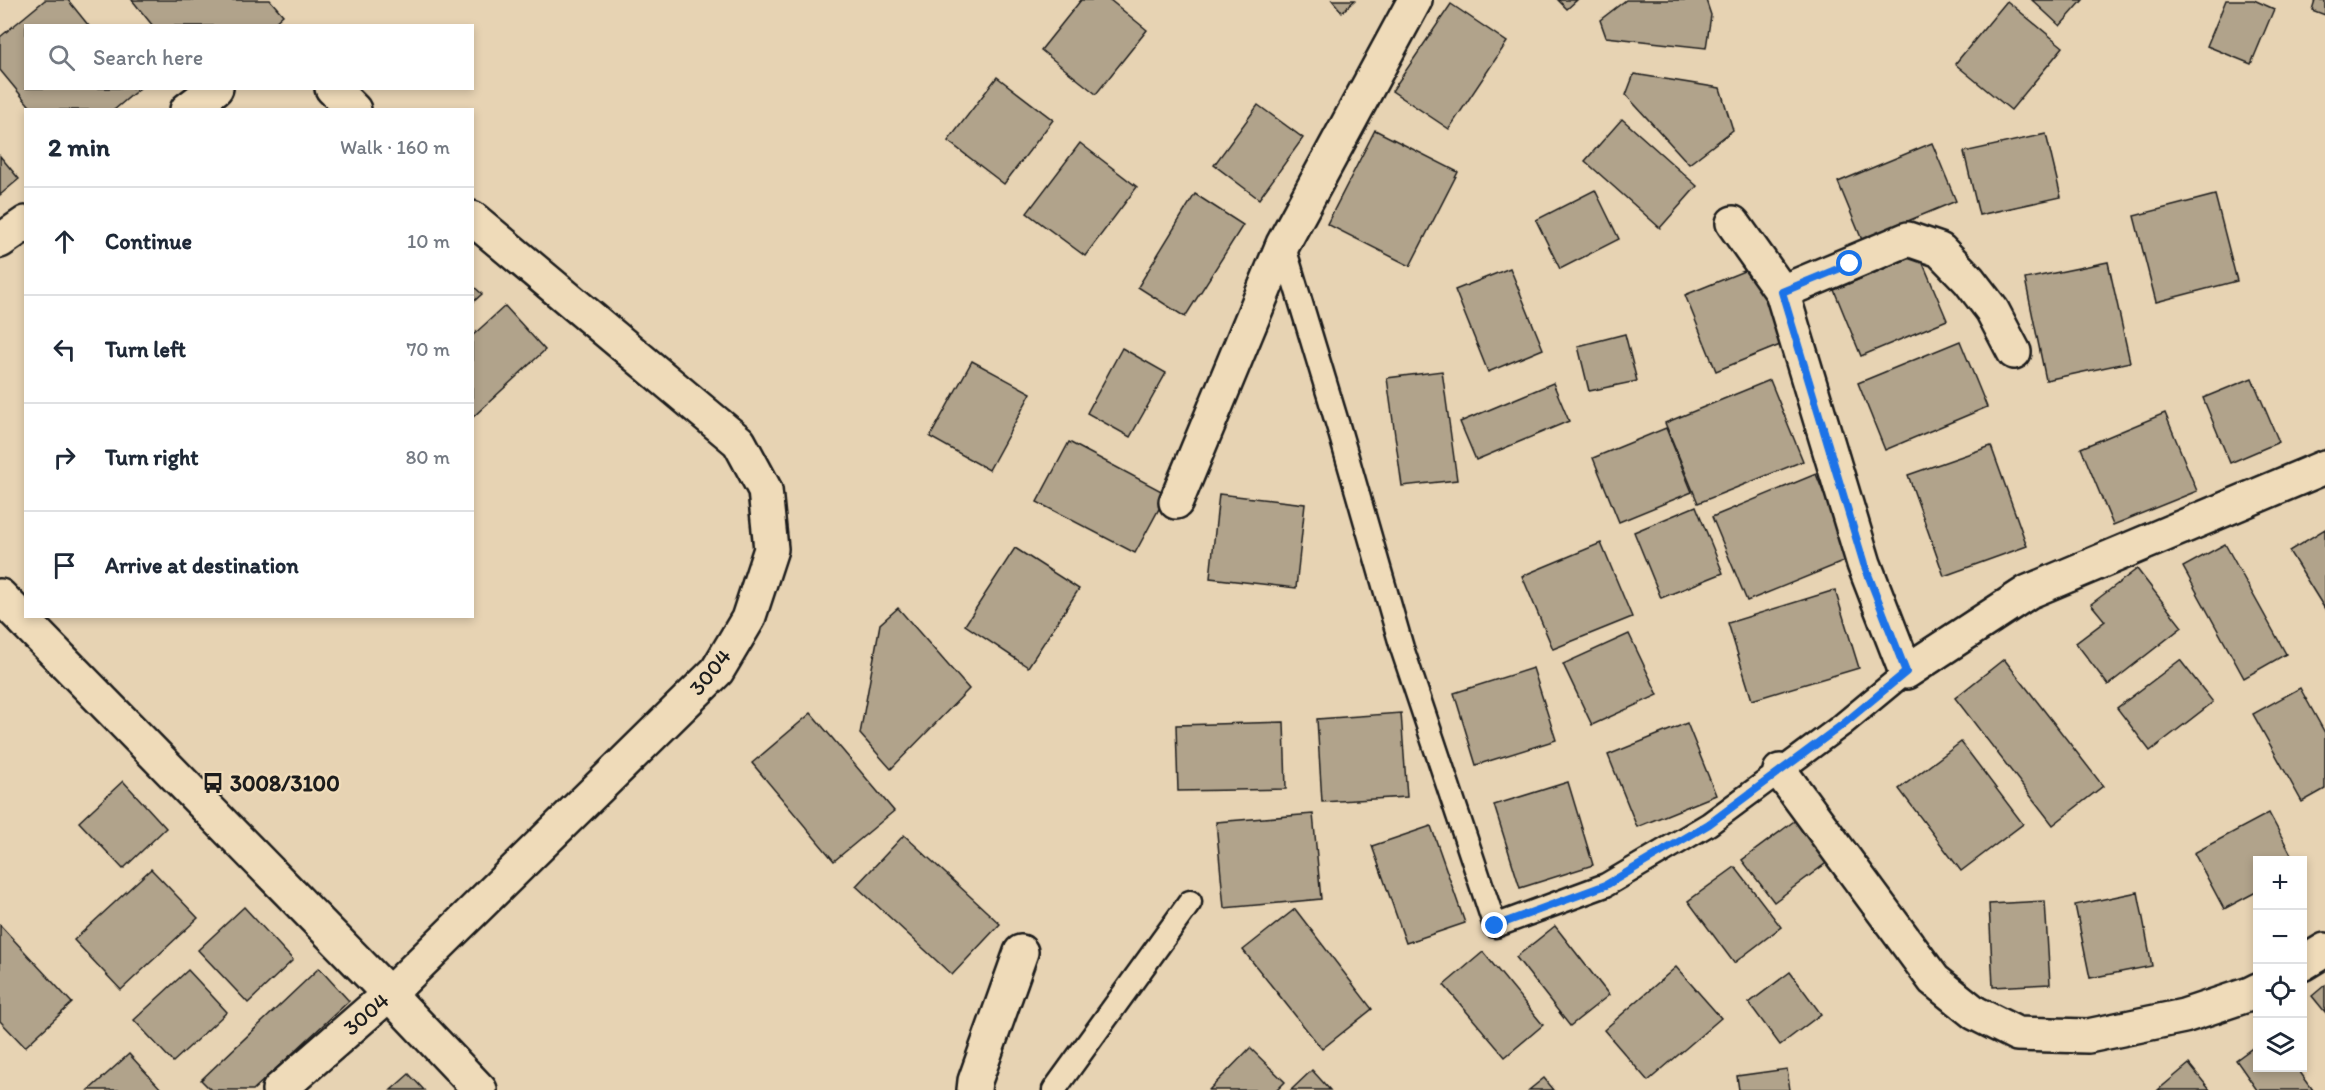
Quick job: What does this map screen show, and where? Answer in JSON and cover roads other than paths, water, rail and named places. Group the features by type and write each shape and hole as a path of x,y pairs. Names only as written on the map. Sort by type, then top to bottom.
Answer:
{"street":[{"path":"1176,502 1283,244 1415,0"},
{"path":"190,108 213,90"},
{"path":"334,90 352,108"},
{"name":"3004","path":"279,1090 389,994 717,671 748,619 771,549 765,489 739,442 474,220"},
{"path":"1733,223 1782,292 1864,564 1906,672 2028,592 2325,467"},
{"path":"0,241 24,224"},
{"path":"1782,292 1908,239 1940,250 1969,280 1992,310 2014,352"},
{"path":"0,596 480,1090"},
{"path":"1780,771 1934,980 1975,1013 2017,1034 2088,1035 2184,1016 2253,992"},
{"path":"2307,961 2325,950"},
{"path":"974,1090 975,1081 1021,952"}],"lane":[{"path":"1283,244 1402,648 1495,926 1606,885 1709,824 1842,725 1906,672"},
{"path":"1054,1090 1190,902"}],"place":[{"name":"3008/3100","path":"213,783"}]}
